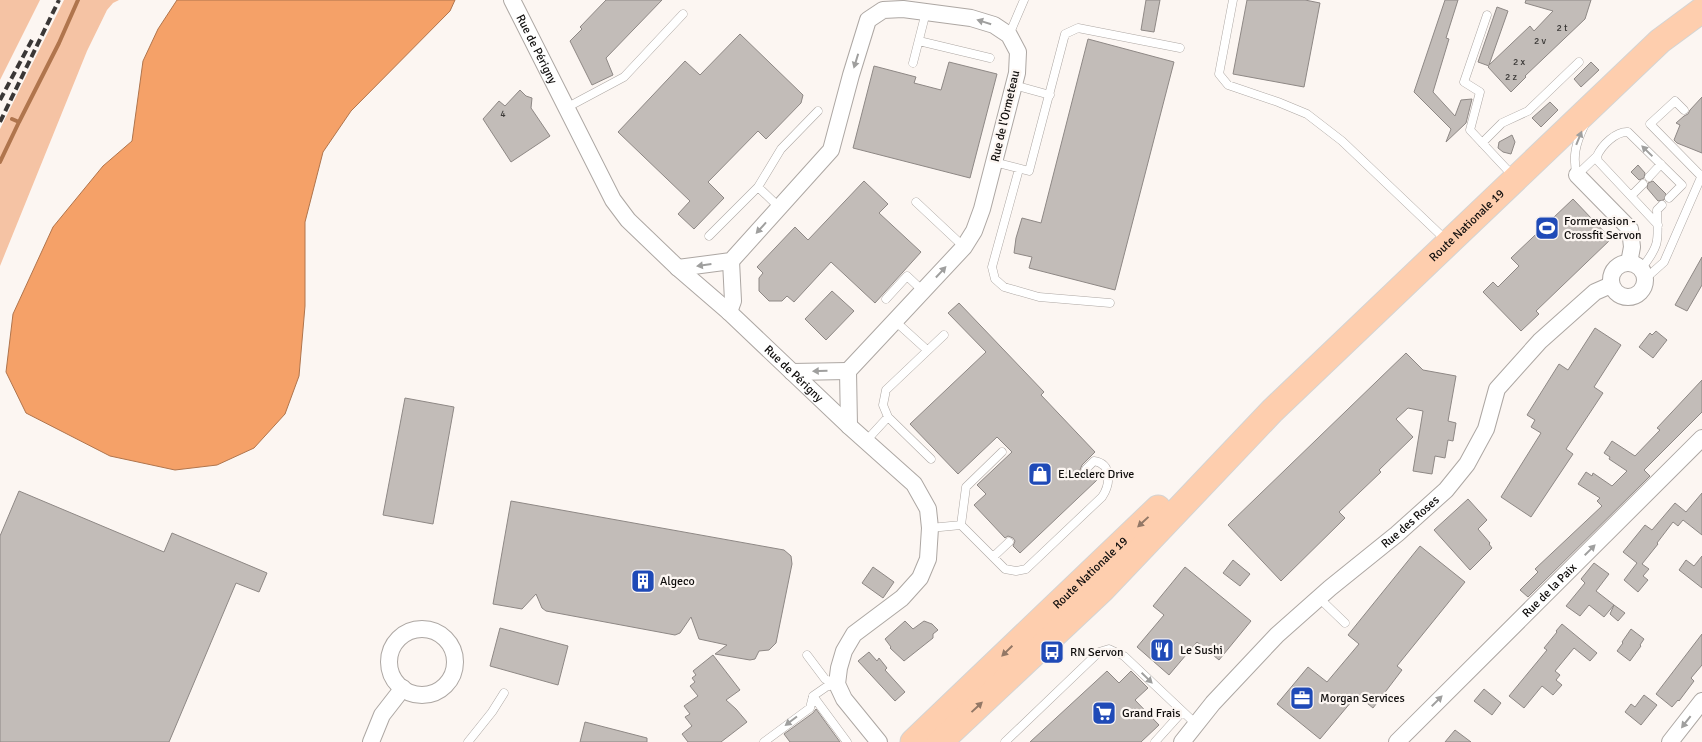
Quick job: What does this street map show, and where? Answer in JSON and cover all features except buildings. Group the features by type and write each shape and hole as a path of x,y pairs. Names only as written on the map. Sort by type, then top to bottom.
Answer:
{"main road":[{"name":"Route Nationale 19","path":"1660,41 1679,17 1696,0"},
{"name":"Route Nationale 19","path":"940,742 1102,590 1272,411 1660,41 1702,10"},
{"name":"Route Nationale 19","path":"913,742 1209,460 1272,411"}],"street":[{"name":"Rue de Périgny","path":"512,0 612,200 628,220 914,484 928,509 930,528 928,559 920,578 902,598 854,634 844,650 836,684"},
{"path":"678,268 731,261 831,150 868,20 883,10 903,8 971,18 994,25 1009,35"},
{"name":"Rue de l'Ormeteau","path":"848,371 964,247 974,231 982,209 1017,73 1018,52 1009,35"},
{"path":"1577,175 1630,229 1632,248 1638,270 1642,290 1638,294 1628,297 1617,294 1611,285 1611,274 1614,269 1618,265 1638,270"},
{"path":"729,312 733,301 731,261"},
{"name":"Rue des Roses","path":"1182,742 1224,690 1277,635 1446,490 1467,464 1486,429 1497,389 1540,341 1595,292 1611,285"},
{"path":"792,372 848,371 849,426"},
{"name":"Rue de la Paix","path":"1403,740 1702,438"},
{"path":"416,630 429,630 447,640 453,652 454,666 450,678 440,689 425,694 410,692 403,688 391,672 390,658 394,645 403,635 416,630"},
{"path":"836,684 844,699 879,742"},
{"path":"370,742 382,715 403,688"},
{"path":"1670,742 1702,701"}],"lane":[{"path":"1009,35 1024,0"},
{"path":"1233,0 1219,74 1228,85 1307,114 1342,141 1449,242"},
{"path":"913,63 926,12"},
{"path":"566,108 624,78 683,14"},
{"path":"1487,15 1464,82 1480,92 1470,130 1516,178"},
{"path":"994,162 1030,171 1066,34 1078,28 1180,48"},
{"path":"919,41 990,58"},
{"path":"1482,143 1502,123 1528,111 1579,62"},
{"path":"1014,85 1050,95"},
{"path":"1638,270 1664,262 1702,176 1650,124 1675,101 1684,110"},
{"path":"1594,104 1576,144 1574,165 1577,175 1617,134 1628,132 1682,185 1669,198"},
{"path":"709,236 758,187 781,149 818,111"},
{"path":"1597,156 1598,161 1658,225"},
{"path":"1649,177 1661,164"},
{"path":"1019,169 992,267 995,278 1004,287 1039,297 1110,303"},
{"path":"1631,196 1643,184"},
{"path":"758,187 779,207"},
{"path":"916,202 964,247"},
{"path":"1638,270 1652,255 1658,241 1657,210 1662,205"},
{"path":"886,298 908,276 923,291"},
{"path":"896,321 927,350"},
{"path":"931,459 888,417 884,405 886,390 944,334"},
{"path":"866,441 888,417"},
{"path":"962,526 966,487 1002,452"},
{"path":"930,528 962,526 1005,569 1016,571 1026,569 1095,503 1106,490 1108,472 1105,466 1100,462 1094,461 1086,469"},
{"path":"993,557 1009,542"},
{"path":"1319,598 1344,623"},
{"path":"1005,742 1098,652 1109,649 1124,656 1196,724"},
{"path":"807,655 825,679 836,684"},
{"path":"764,742 810,708 813,696 826,687 836,684"},
{"path":"468,742 492,712 504,693"},
{"path":"813,696 847,742"},
{"path":"1156,742 1182,712"}],"shaded area":[{"path":"0,0 40,0 0,80"},
{"path":"64,0 119,0 113,3 107,10 87,51 0,266 0,129"},
{"path":"177,0 455,0 450,11 351,111 323,152 305,222 305,306 299,376 285,414 254,448 217,465 175,470 110,456 26,413 6,372 13,314 53,227 103,166 132,141 143,61 158,29"}],"waterway":[{"path":"12,119 19,122 59,43 78,0"},
{"path":"0,162 19,122"}],"railway":[{"path":"0,122 59,0"},
{"path":"0,100 33,38"}],"place":[{"name":"Formevasion - Crossfit Servon","path":"1547,228"},
{"name":"E.Leclerc Drive","path":"1040,474"},
{"name":"Algeco","path":"643,581"},
{"name":"Le Sushi","path":"1162,650"},
{"name":"RN Servon","path":"1052,652"},
{"name":"Morgan Services","path":"1302,698"},
{"name":"Grand Frais","path":"1104,713"}]}
